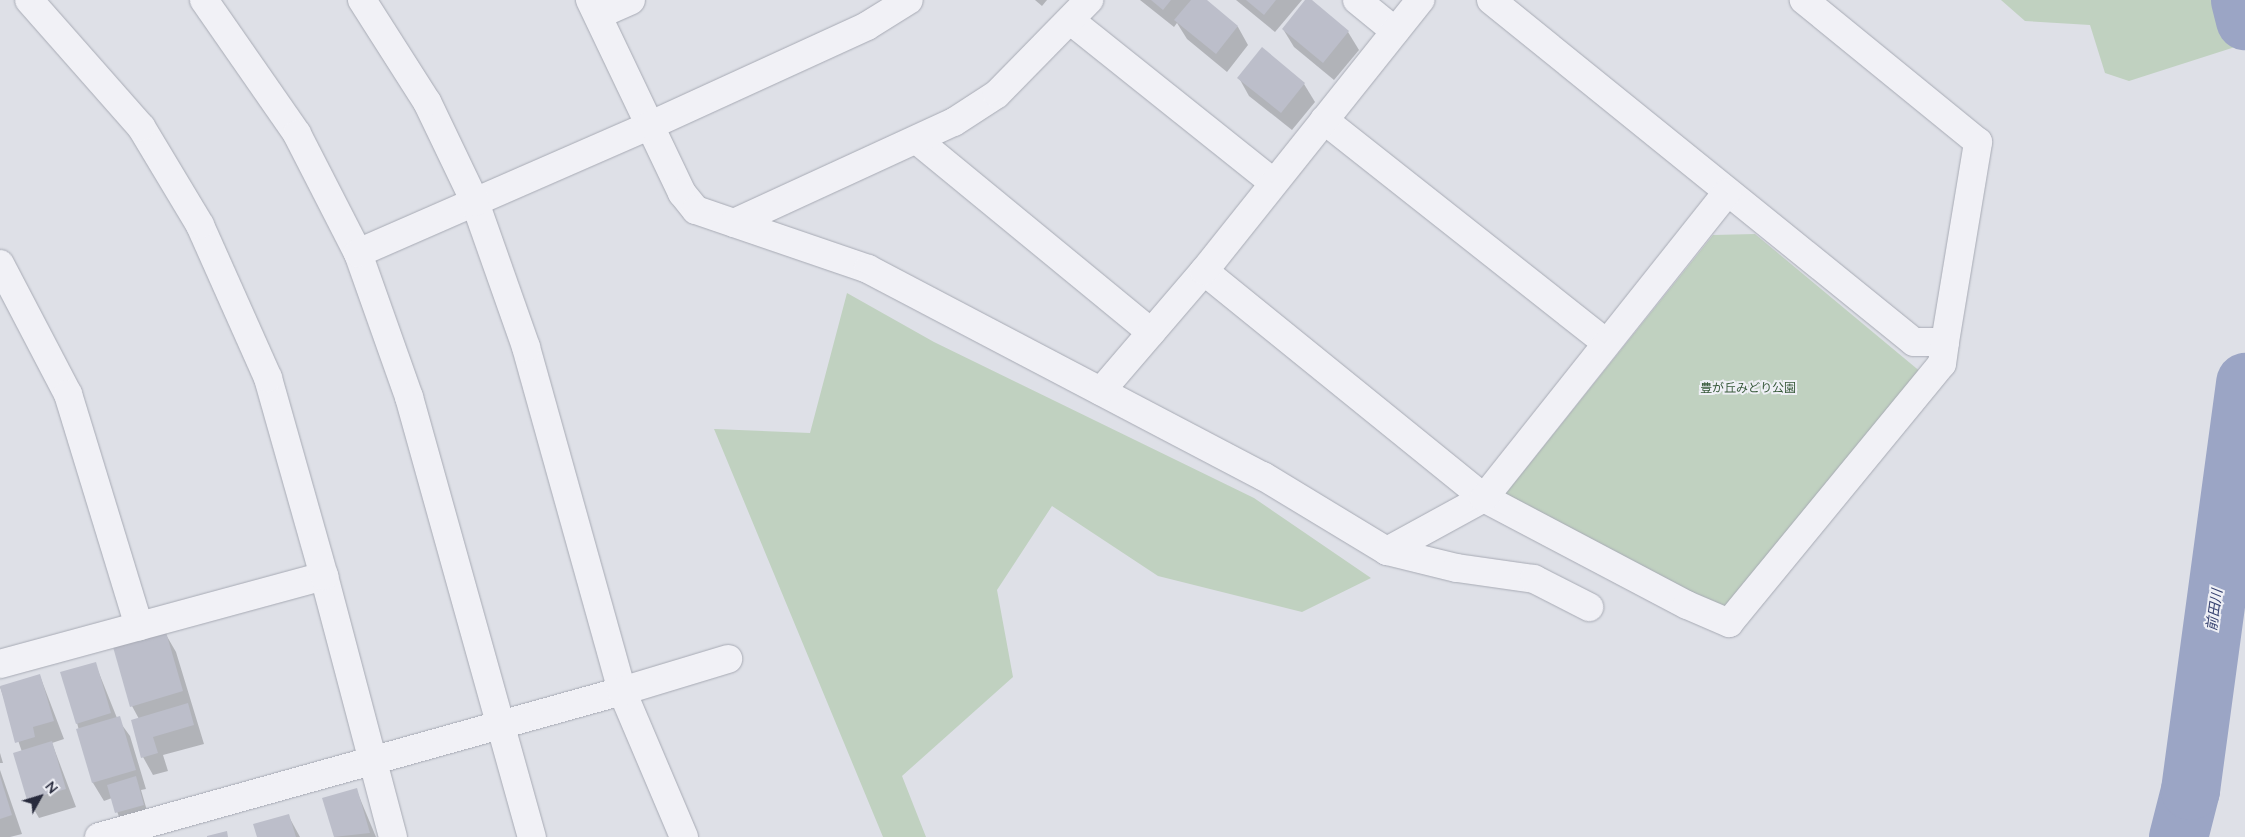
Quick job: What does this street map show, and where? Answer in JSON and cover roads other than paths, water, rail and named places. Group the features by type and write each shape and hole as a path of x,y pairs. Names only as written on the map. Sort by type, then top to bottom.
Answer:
{"street":[{"path":"29,0 141,127 200,225 268,378 374,757 393,837"},
{"path":"204,0 297,134 358,253 409,397 532,837"},
{"path":"362,0 427,102 476,202 526,347 622,691 684,837"},
{"path":"631,0 594,7 652,125 682,193 696,210 868,269 1263,476 1387,551 1456,568 1534,579 1589,607"},
{"path":"358,253 652,125 867,26 909,0"},
{"path":"734,223 917,140 997,94 1071,21 1089,0"},
{"path":"1357,0 1395,31"},
{"path":"1101,391 1204,272 1273,182 1420,0"},
{"path":"1491,0 1727,193 1914,342 1944,342"},
{"path":"1204,272 1484,498 1687,605 1729,623 1942,364 1944,342 1978,142 1804,0"},
{"path":"1071,21 1273,182"},
{"path":"1324,120 1606,343"},
{"path":"917,140 1151,332"},
{"path":"1387,551 1484,498 1727,193"},
{"path":"0,264 68,394 139,626"},
{"path":"0,664 324,576"},
{"path":"100,837 374,757 622,691 728,659"}],"waterway":[{"name":"前田川","path":"2240,0 2245,20"},
{"name":"前田川","path":"2178,837 2190,790 2245,382"}],"park label":[{"name":"豊が丘みどり公園","path":"1748,388"}]}
